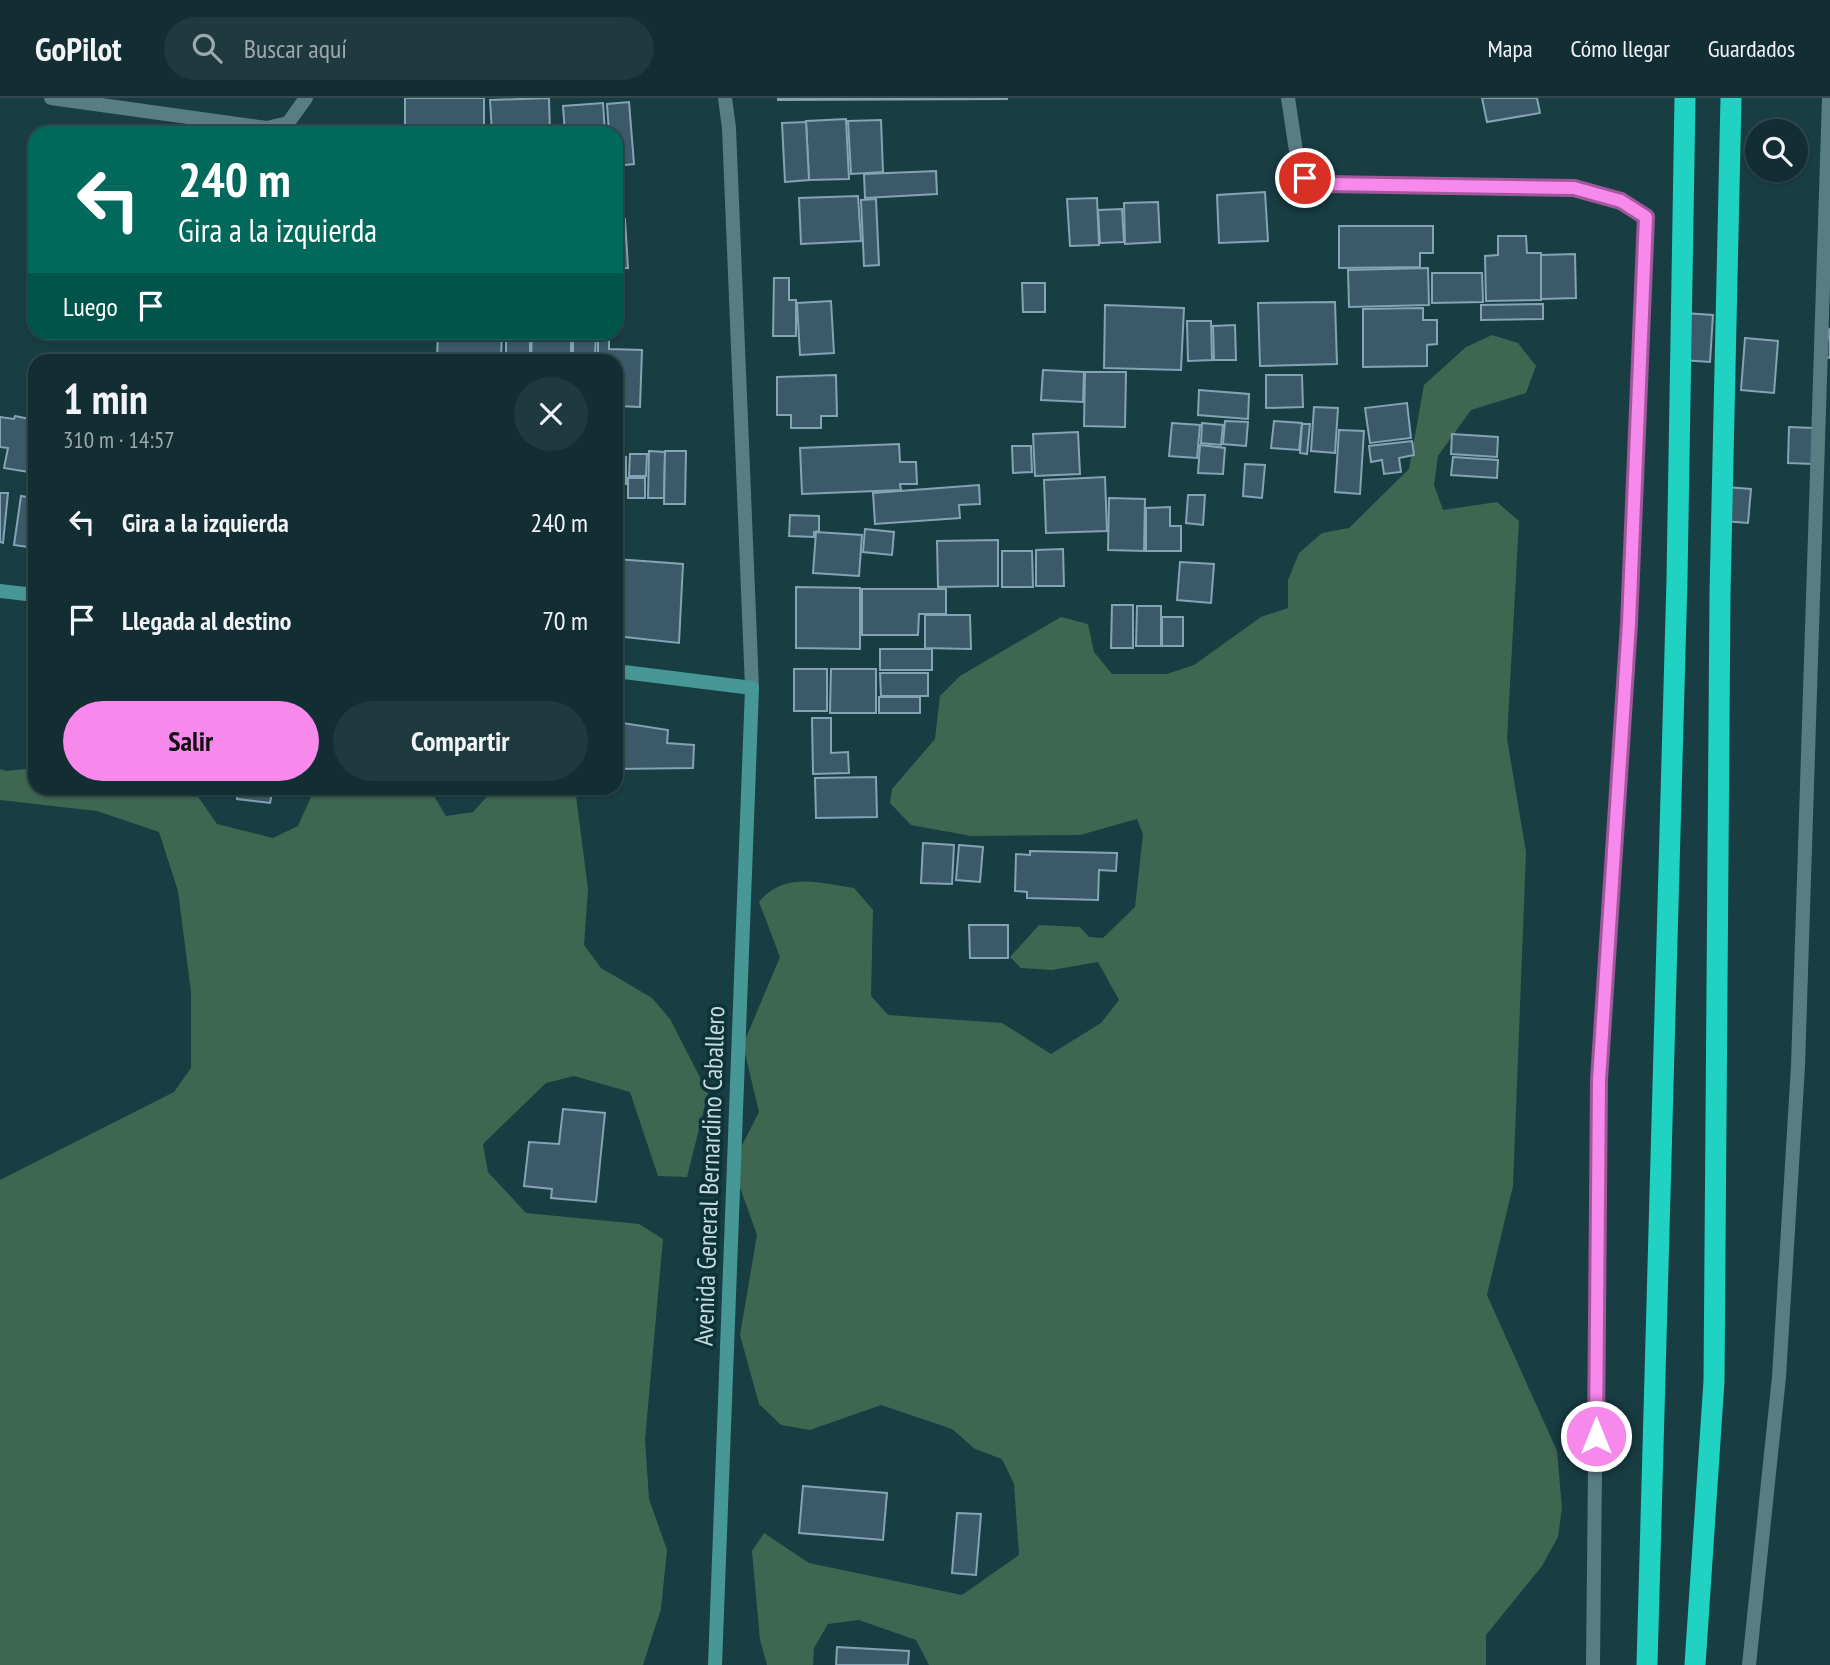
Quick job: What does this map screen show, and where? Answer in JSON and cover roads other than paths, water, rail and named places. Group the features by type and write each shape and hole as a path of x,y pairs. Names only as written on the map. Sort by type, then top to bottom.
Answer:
{"highway":[{"path":"1647,1665 1677,579 1685,98"},
{"path":"1695,1665 1714,1381 1720,594 1731,98"}],"street":[{"path":"51,98 254,126"},
{"path":"276,126 288,123 306,98"},
{"path":"623,672 752,688 730,141 725,98"},
{"path":"1288,98 1299,171 1312,183 1574,188 1621,201 1646,217 1629,623 1599,1080 1593,1665"},
{"path":"1749,1665 1779,1377 1798,1066 1829,98"},
{"path":"0,591 28,594"},
{"name":"Avenida General Bernardino Caballero","path":"715,1665 752,688"}]}
